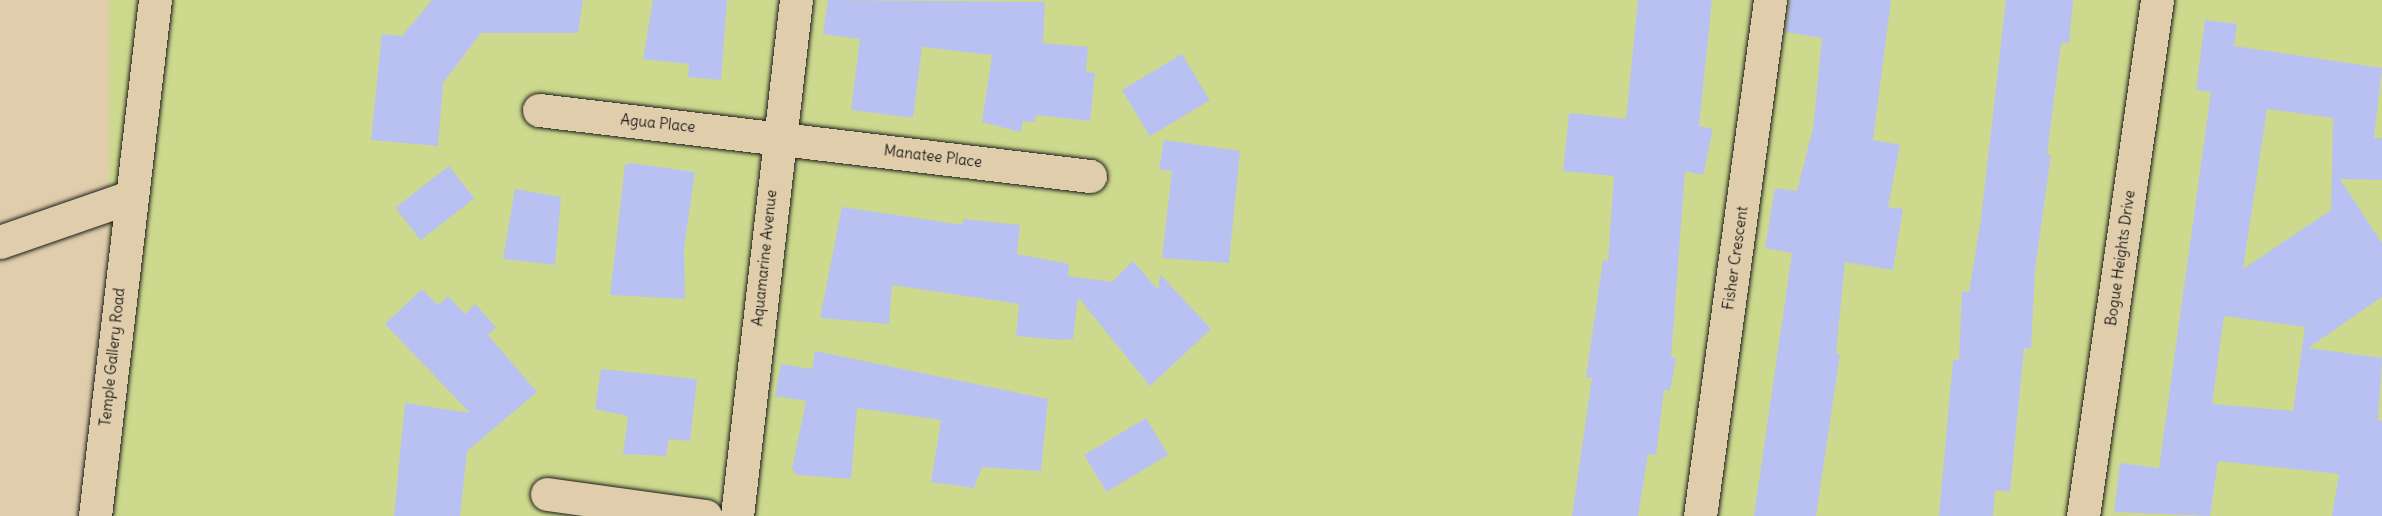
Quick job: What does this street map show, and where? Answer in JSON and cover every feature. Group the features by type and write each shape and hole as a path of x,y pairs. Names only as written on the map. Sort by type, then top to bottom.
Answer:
{"street":[{"name":"Temple Gallery Road","path":"95,516 130,197 155,0"},
{"name":"Aquamarine Avenue","path":"737,516 777,136 796,0"},
{"name":"Fisher Crescent","path":"1700,516 1770,0"},
{"name":"Bogue Heights Drive","path":"2083,516 2157,0"},
{"name":"Agua Place","path":"539,110 777,136"},
{"name":"Manatee Place","path":"777,136 1090,176"},
{"path":"0,242 130,197"},
{"path":"547,494 705,516"}],"green space":[{"path":"109,0 2382,0 2382,516 109,516"}],"building":[{"path":"432,0 583,0 578,33 481,33 443,83 438,146 371,140 382,34 402,36"},
{"path":"653,0 727,0 721,80 688,77 689,64 643,59"},
{"path":"828,0 1045,2 1043,43 1088,47 1086,72 1095,73 1090,121 1036,115 1035,122 1023,121 1021,132 982,122 992,55 922,47 913,118 851,110 860,39 823,34"},
{"path":"1638,0 1712,0 1699,126 1713,129 1703,175 1685,171 1671,358 1676,358 1670,391 1664,390 1656,455 1648,454 1638,516 1572,516 1592,378 1586,377 1603,260 1608,261 1614,176 1563,171 1569,113 1626,119"},
{"path":"1790,0 1891,0 1873,140 1900,145 1888,207 1903,209 1893,270 1845,262 1836,353 1840,354 1816,516 1754,516 1792,253 1765,248 1775,188 1797,191 1813,128 1822,38 1786,32"},
{"path":"2006,0 2073,0 2069,43 2061,43 2047,154 2051,155 2035,269 2031,349 2024,348 2010,492 1995,490 1993,516 1939,516 1953,360 1959,360 1962,291 1969,292 1981,219"},
{"path":"2205,20 2237,24 2234,46 2382,68 2374,138 2382,138 2382,180 2340,179 2382,243 2382,297 2308,348 2382,358 2378,420 2382,421 2382,516 2332,516 2339,474 2218,461 2210,516 2114,512 2120,463 2159,468 2211,92 2196,90","holes":["2267,109 2333,118 2331,210 2243,269","2224,316 2305,327 2293,411 2212,404"]},
{"path":"1182,54 1210,100 1150,136 1122,90"},
{"path":"1164,140 1240,151 1229,263 1162,258 1172,171 1159,169"},
{"path":"631,163 695,172 684,248 685,299 610,295 625,165"},
{"path":"449,166 474,198 421,240 395,208"},
{"path":"515,189 561,197 555,265 503,259"},
{"path":"842,207 963,225 963,219 1020,225 1017,254 1069,264 1068,276 1112,282 1133,261 1158,290 1160,274 1211,329 1150,386 1078,297 1073,339 1061,340 1016,336 1019,304 892,285 889,324 820,318"},
{"path":"422,289 438,305 448,296 465,314 475,304 496,327 488,335 537,392 467,451 460,516 394,516 405,403 470,413 385,324"},
{"path":"815,351 1048,399 1041,471 982,467 974,488 931,482 941,420 857,408 851,479 797,475 792,469 806,401 775,396 781,364 812,369"},
{"path":"601,369 697,379 690,441 669,439 666,456 623,454 628,416 595,409"},
{"path":"1146,418 1168,455 1106,492 1084,455"}]}
